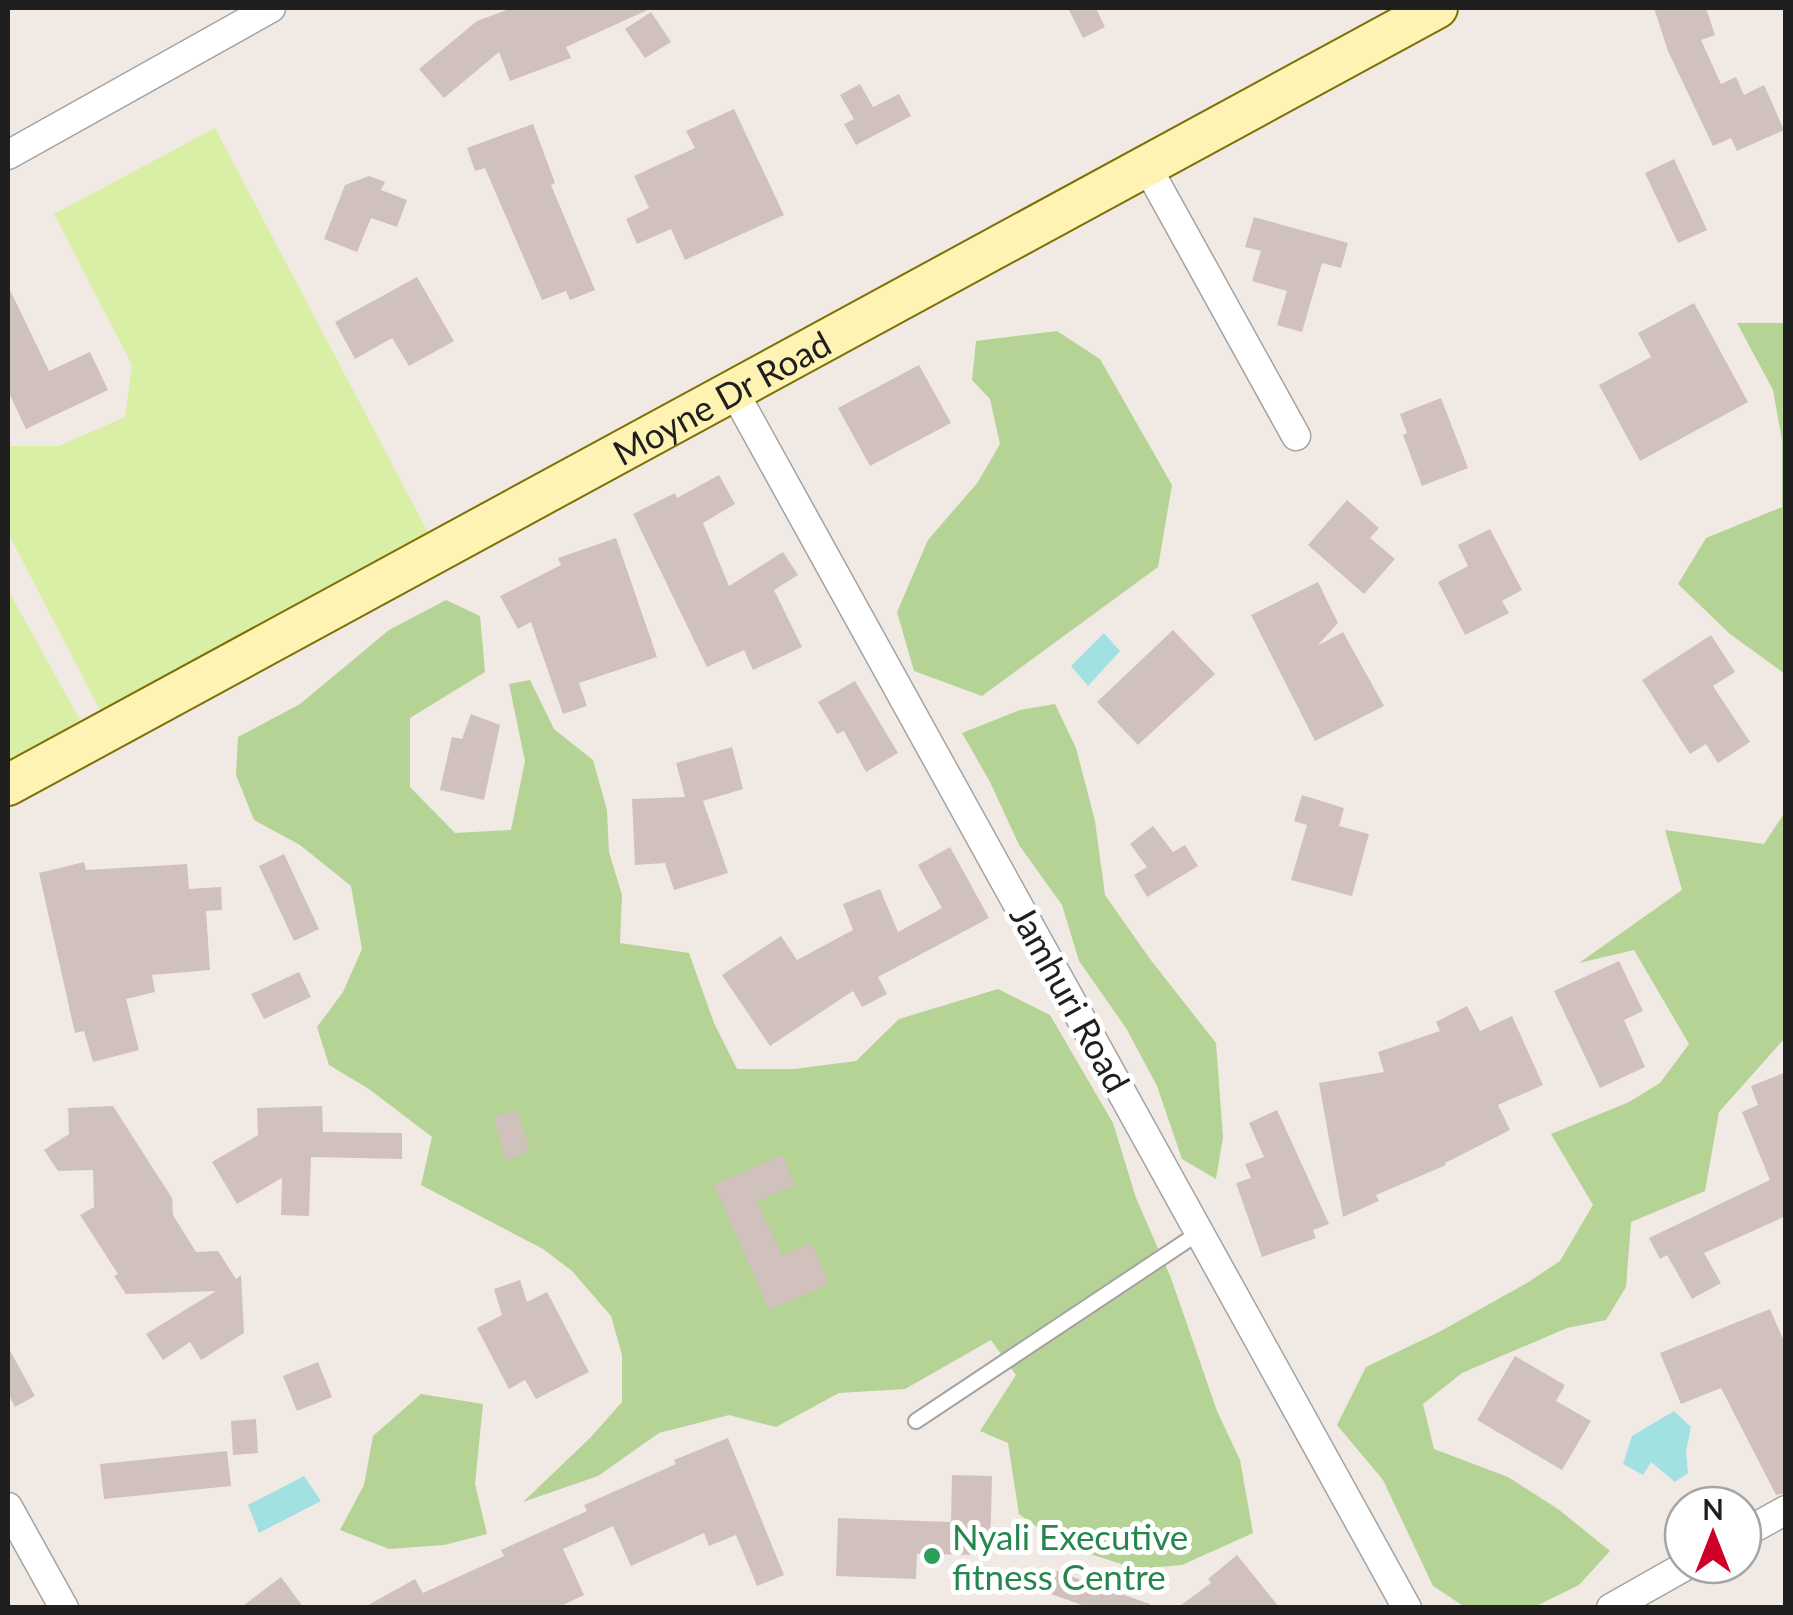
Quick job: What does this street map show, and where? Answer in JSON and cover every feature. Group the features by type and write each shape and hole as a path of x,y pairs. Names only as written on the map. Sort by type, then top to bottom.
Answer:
{"main road":[{"name":"Moyne Dr Road","path":"8,785 1438,8"}],"street":[{"path":"8,155 271,8"},
{"path":"1146,165 1296,436"},
{"name":"Jamhuri Road","path":"734,390 1407,1608"},
{"path":"8,1507 64,1608"},
{"path":"1763,1523 1786,1510"},
{"path":"1611,1608 1663,1579"}],"lane":[{"path":"916,1421 1200,1232"}],"green space":[{"path":"215,128 431,538 101,712 8,533 8,446 59,446 125,417 132,365 54,214"},
{"path":"1737,323 1785,323 1785,674 1730,634 1678,584 1706,538 1782,507 1782,440 1773,390"},
{"path":"1057,331 1100,359 1172,485 1158,567 982,696 914,671 897,612 928,540 978,482 1000,444 990,399 972,380 976,341"},
{"path":"8,590 80,720 8,764"},
{"path":"446,600 480,616 485,672 410,718 410,787 455,833 511,830 525,761 509,684 530,680 554,729 593,760 607,810 609,852 622,895 620,943 689,953 714,1023 737,1069 794,1069 856,1061 899,1019 998,989 1050,1015 1113,1123 1136,1198 1171,1278 1217,1411 1240,1460 1253,1533 1182,1565 1137,1569 1062,1545 1019,1514 1008,1443 980,1431 1016,1375 991,1340 905,1389 839,1393 776,1427 729,1415 659,1433 598,1476 523,1502 622,1402 622,1355 611,1316 572,1271 543,1249 421,1185 432,1137 369,1089 329,1065 317,1027 343,992 362,949 351,886 300,845 254,820 236,775 238,737 300,704 389,630"},
{"path":"1055,704 1076,748 1095,821 1105,895 1216,1043 1223,1137 1216,1179 1182,1159 1157,1086 1126,1028 1079,961 1062,905 1019,845 962,733 1020,710"},
{"path":"1785,812 1785,1038 1719,1112 1705,1191 1631,1222 1626,1287 1606,1320 1567,1328 1462,1373 1423,1404 1434,1449 1508,1477 1558,1509 1610,1551 1579,1585 1534,1607 1465,1607 1433,1586 1383,1480 1337,1425 1366,1367 1439,1332 1560,1261 1593,1205 1551,1134 1629,1102 1660,1083 1689,1044 1634,950 1579,963 1682,890 1665,830 1764,844"},
{"path":"421,1394 483,1404 475,1484 487,1534 444,1545 389,1549 340,1530 364,1485 373,1436"}],"water":[{"path":"1104,633 1120,651 1088,686 1071,666"},
{"path":"1674,1411 1691,1427 1686,1452 1688,1473 1675,1482 1651,1462 1643,1475 1623,1464 1632,1436"},
{"path":"304,1476 321,1501 259,1533 248,1505"}],"building":[{"path":"512,8 652,8 566,47 571,58 510,81 499,52 444,98 419,69 477,21"},
{"path":"1068,8 1096,8 1105,27 1083,38"},
{"path":"1654,8 1706,8 1715,35 1701,40 1721,84 1736,77 1744,95 1764,85 1784,130 1737,151 1731,138 1713,146 1668,51"},
{"path":"651,12 671,42 645,58 625,29"},
{"path":"860,84 873,107 899,94 911,116 856,145 844,124 854,119 840,95"},
{"path":"734,109 784,215 685,260 671,229 637,244 626,219 649,208 634,176 695,148 686,131"},
{"path":"533,124 555,183 551,185 595,290 570,300 566,291 542,300 485,168 475,171 467,148"},
{"path":"1674,159 1707,230 1678,243 1645,173"},
{"path":"369,176 385,182 381,190 407,200 397,227 371,218 357,252 324,239 345,185"},
{"path":"1254,217 1348,243 1341,268 1322,263 1302,332 1277,325 1287,291 1252,281 1261,251 1245,247"},
{"path":"417,277 454,341 409,366 392,338 355,359 335,322"},
{"path":"8,286 49,371 90,352 108,390 26,429 8,391"},
{"path":"1694,303 1748,402 1640,461 1599,385 1651,357 1638,333"},
{"path":"919,365 951,423 870,466 838,408"},
{"path":"1441,398 1468,468 1422,486 1403,435 1407,433 1400,414"},
{"path":"719,475 735,504 703,523 729,586 783,552 798,575 774,590 802,647 753,670 744,650 707,667 633,514 675,493 677,498"},
{"path":"1347,500 1379,528 1370,538 1395,559 1364,594 1308,545"},
{"path":"1490,529 1522,590 1502,601 1509,613 1465,635 1438,582 1468,566 1458,545"},
{"path":"616,538 657,657 579,683 587,706 563,714 531,622 518,629 500,596 561,565 558,558"},
{"path":"1318,582 1338,623 1317,646 1343,632 1384,706 1315,741 1251,615"},
{"path":"1173,630 1215,674 1138,745 1097,702"},
{"path":"1711,635 1735,672 1713,686 1750,742 1718,763 1706,744 1690,754 1642,680"},
{"path":"855,681 898,753 866,772 844,731 837,734 818,702"},
{"path":"471,714 500,725 484,800 440,790 452,737 462,739"},
{"path":"732,747 743,789 703,801 728,873 674,890 665,863 635,865 632,799 685,797 676,763"},
{"path":"1302,795 1344,808 1339,826 1369,834 1352,896 1291,880 1307,825 1294,821"},
{"path":"1153,826 1173,852 1185,845 1198,866 1147,897 1134,875 1147,867 1130,844"},
{"path":"950,847 989,918 878,977 887,994 862,1007 853,991 770,1046 722,975 781,936 797,960 853,930 843,904 880,889 898,932 942,908 918,865"},
{"path":"284,854 319,929 294,941 259,866"},
{"path":"84,862 86,870 187,864 189,889 221,887 222,910 206,911 210,970 152,975 155,992 126,999 139,1050 93,1062 84,1031 75,1033 39,873"},
{"path":"1619,961 1643,1011 1624,1020 1645,1067 1600,1088 1554,991"},
{"path":"299,972 311,997 264,1019 251,994"},
{"path":"1467,1006 1480,1031 1512,1016 1543,1085 1498,1105 1510,1130 1446,1165 1376,1195 1379,1201 1343,1217 1319,1083 1384,1072 1378,1052 1440,1031 1436,1022"},
{"path":"1786,1072 1786,1216 1704,1253 1721,1283 1692,1299 1667,1255 1660,1259 1649,1238 1770,1180 1742,1112 1758,1105 1751,1086"},
{"path":"113,1106 172,1198 173,1215 196,1252 218,1251 236,1279 241,1275 244,1333 201,1360 190,1342 163,1360 146,1334 216,1291 126,1294 114,1276 118,1274 80,1215 94,1207 93,1170 58,1171 44,1150 69,1134 68,1108"},
{"path":"322,1106 323,1132 402,1133 402,1159 311,1157 309,1216 281,1215 282,1178 237,1204 212,1162 258,1135 257,1108"},
{"path":"517,1110 530,1152 506,1160 493,1117"},
{"path":"1277,1110 1329,1224 1313,1230 1316,1238 1262,1257 1236,1183 1251,1178 1245,1164 1264,1157 1249,1123"},
{"path":"782,1155 795,1185 757,1201 782,1256 811,1243 829,1284 769,1310 714,1185"},
{"path":"520,1280 527,1302 547,1292 589,1372 536,1399 525,1380 509,1389 477,1328 502,1315 494,1289"},
{"path":"1770,1309 1786,1346 1786,1493 1776,1495 1721,1388 1681,1404 1660,1353"},
{"path":"8,1347 35,1396 15,1407 8,1393"},
{"path":"1515,1356 1565,1385 1556,1401 1591,1421 1562,1470 1477,1420"},
{"path":"318,1362 332,1397 297,1411 283,1376"},
{"path":"256,1419 258,1453 233,1455 231,1421"},
{"path":"728,1438 784,1575 757,1586 736,1535 709,1546 704,1533 631,1566 613,1526 563,1549 584,1595 557,1608 363,1608 415,1579 423,1593 504,1556 501,1550 587,1511 584,1505"},
{"path":"227,1451 231,1486 104,1499 100,1464"},
{"path":"952,1475 992,1476 990,1555 917,1554 916,1579 836,1576 838,1518 951,1522"},
{"path":"1237,1555 1280,1608 1177,1608 1211,1583 1208,1579"},
{"path":"1050,1569 1150,1604 1150,1608 1090,1608 1043,1591"},
{"path":"281,1577 304,1608 240,1608"}],"place":[{"name":"Nyali Executive fitness Centre","path":"932,1556"}]}
